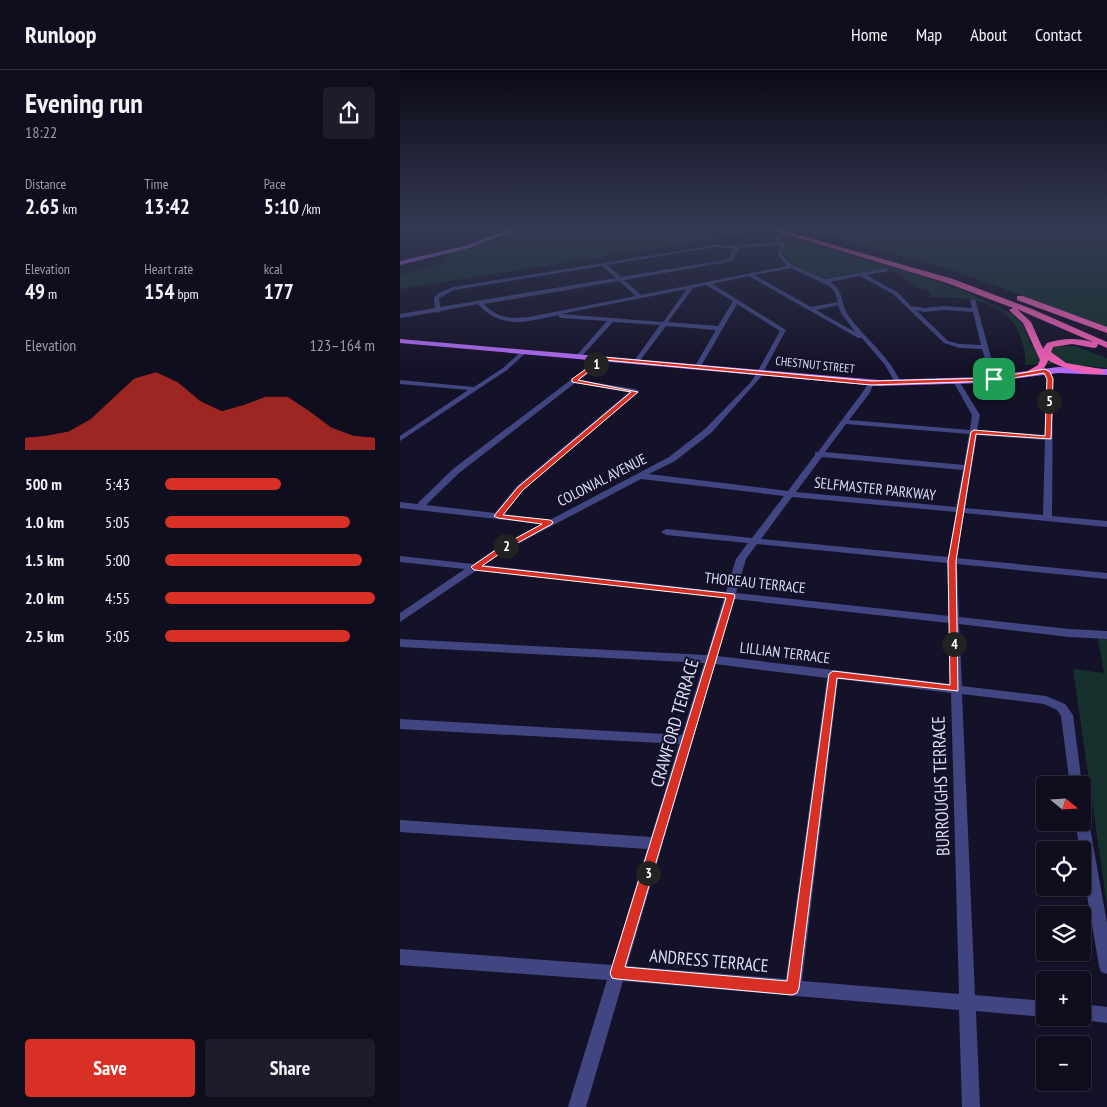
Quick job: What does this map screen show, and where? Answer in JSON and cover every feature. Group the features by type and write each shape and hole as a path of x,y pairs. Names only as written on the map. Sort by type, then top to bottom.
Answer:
{"highway":[{"path":"928,274 1022,308 1107,345"},
{"path":"950,274 1107,330"},
{"path":"944,279 1006,306 1024,318 1044,362 1041,368 1029,374"},
{"path":"977,283 1107,336"},
{"path":"1045,371 1050,364 1046,349 1050,345 1066,341 1085,343 1107,350"},
{"path":"1046,353 1054,360 1066,365 1104,372"}],"main road":[{"name":"CHESTNUT STREET","path":"400,341 698,366 871,383 956,382 1068,369 1104,372"}],"street":[{"path":"438,311 436,298 450,290 542,274"},
{"path":"616,274 640,297"},
{"path":"400,316 647,274"},
{"path":"810,274 838,290 840,303 845,315 889,366 898,384"},
{"path":"480,303 491,315 503,320 522,320 750,275 866,340"},
{"path":"824,281 862,275 893,292 948,343 985,348"},
{"path":"698,366 736,301 707,283"},
{"path":"637,361 691,287"},
{"path":"974,300 994,379"},
{"name":"COLONIAL AVENUE","path":"400,618 502,548 672,459 708,431 758,377 783,330 736,301"},
{"path":"811,309 840,303"},
{"path":"909,307 976,310"},
{"path":"924,322 925,314 933,309"},
{"path":"548,316 720,328"},
{"path":"579,356 612,320"},
{"path":"400,440 505,369 525,351"},
{"path":"419,507 456,471 603,358"},
{"path":"1045,371 1050,379 1047,519"},
{"path":"498,516 520,488 635,392 574,381"},
{"path":"400,382 475,389"},
{"name":"BURROUGHS TERRACE","path":"956,382 976,414 952,561 971,1107"},
{"name":"CRAWFORD TERRACE","path":"577,1107 741,559 871,383"},
{"path":"843,422 1048,438"},
{"path":"818,454 968,468"},
{"name":"SELFMASTER PARKWAY","path":"641,476 790,494 1107,524"},
{"path":"400,505 550,522"},
{"path":"666,532 1107,576"},
{"name":"THOREAU TERRACE","path":"400,559 1069,633 1107,635"},
{"name":"LILLIAN TERRACE","path":"400,643 712,659 1046,700 1061,706 1067,715 1075,776"},
{"path":"792,988 833,674"},
{"path":"400,724 688,740"},
{"path":"400,826 657,844"},
{"path":"1084,831 1107,966"},
{"name":"ANDRESS TERRACE","path":"400,957 1036,1008"},
{"path":"1091,1013 1107,1015"}],"green space":[{"path":"400,274 491,274 400,289"},
{"path":"815,274 849,274 823,278"},
{"path":"900,274 916,274 967,292 1012,314 1023,325 1031,345 1075,346 1107,358 1107,368 1059,364 1025,365 1021,339 1015,325 1007,315 984,303 958,298 930,297 928,290 915,287"},
{"path":"963,274 1107,274 1107,328"},
{"path":"1098,638 1107,638 1107,905 1091,794 1091,776 1088,776 1073,669 1104,673"}],"route":[{"path":"603,358 885,384 994,379 1045,371 1050,376 1048,438 974,432 952,561 955,689 833,674 792,988 617,973 731,596 474,567 502,548 550,522 498,516 520,488 635,392 574,381 603,358"}]}
